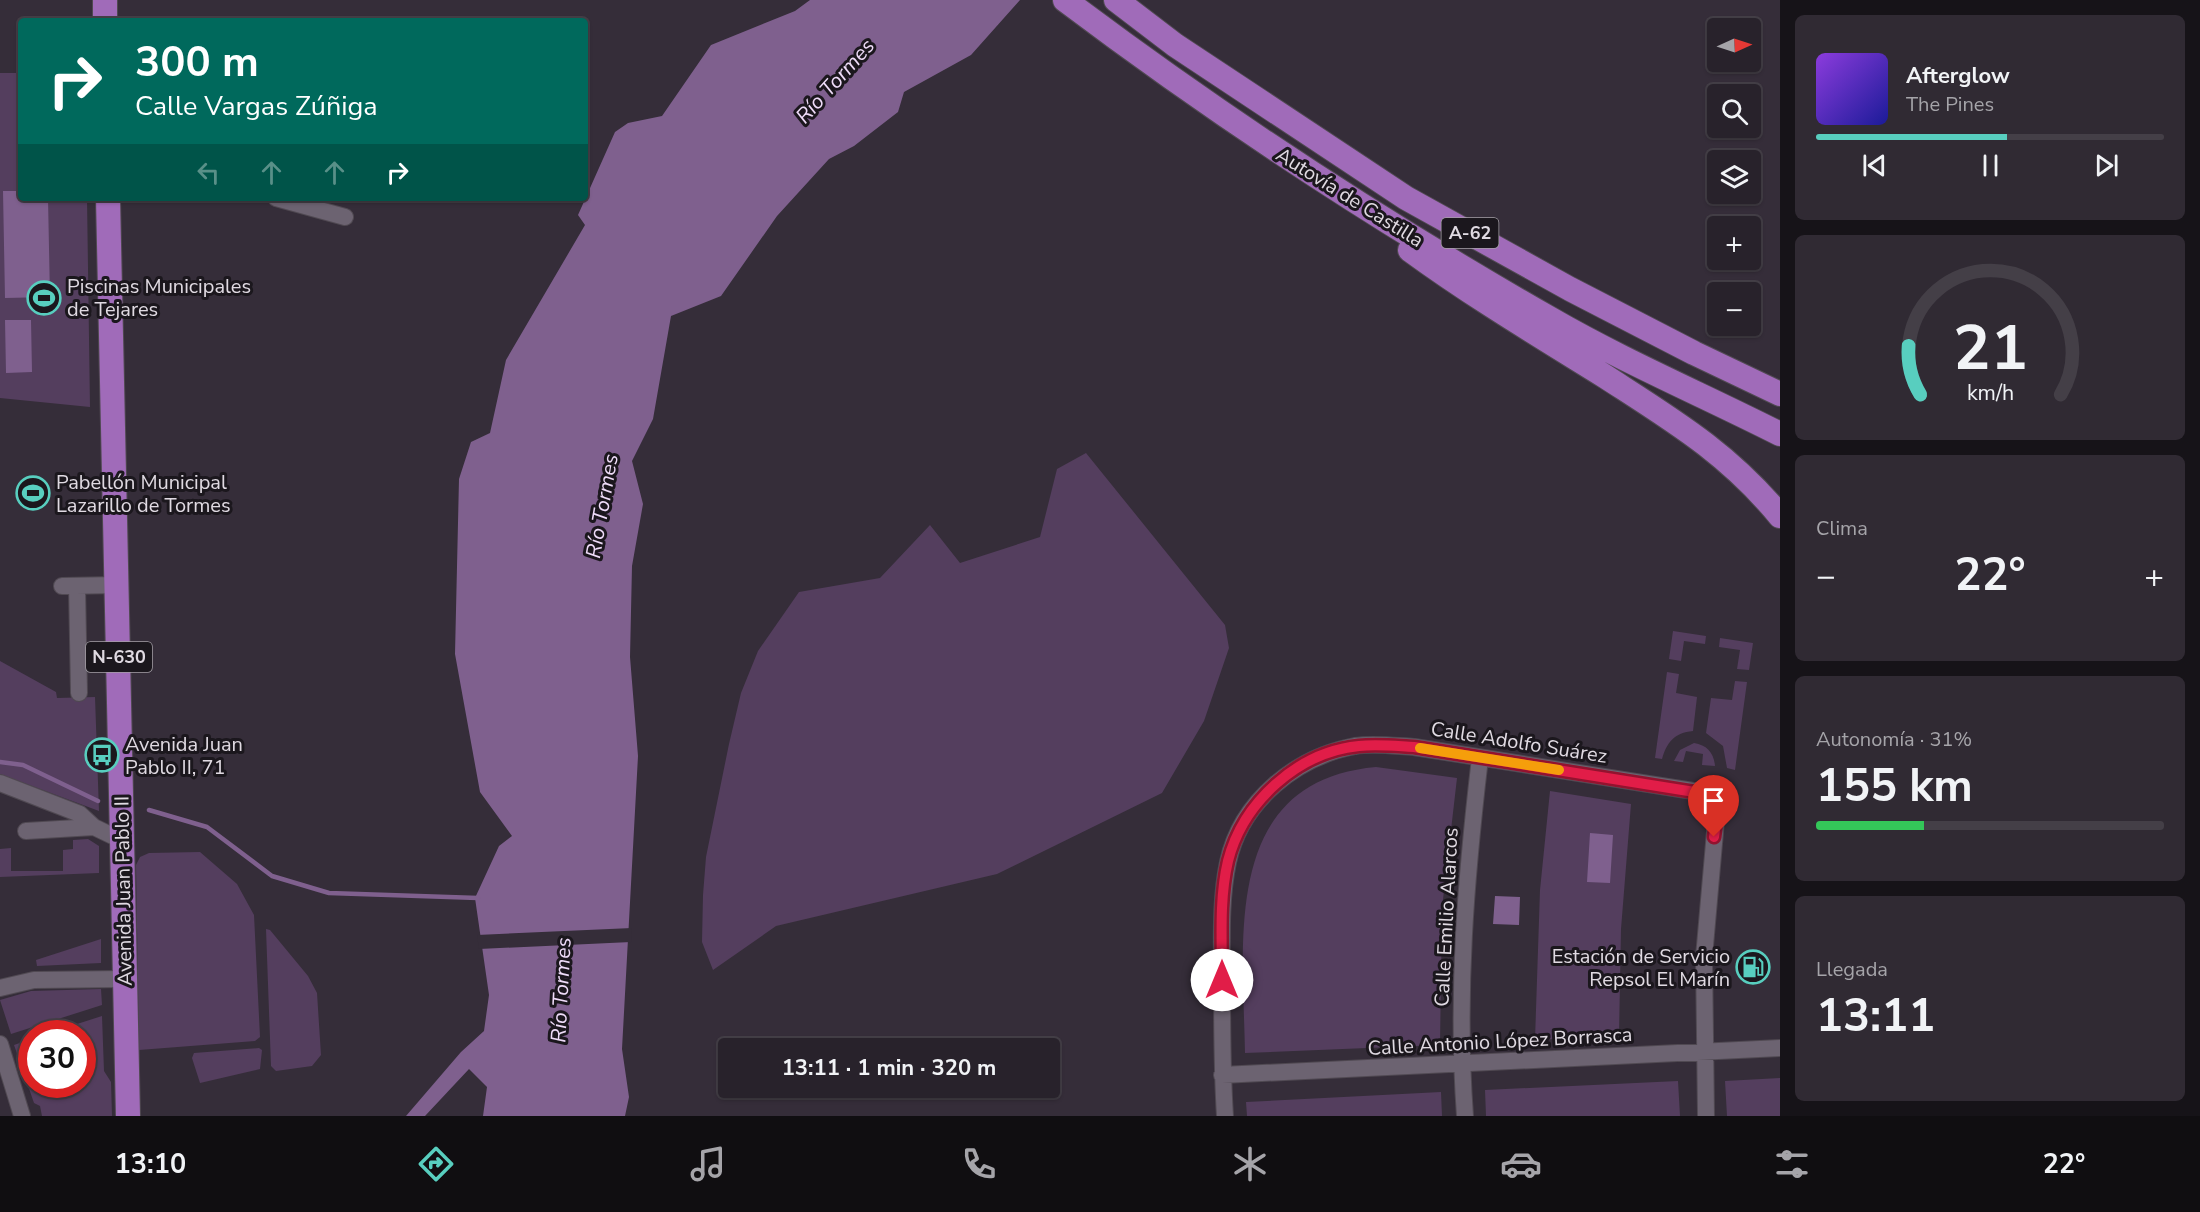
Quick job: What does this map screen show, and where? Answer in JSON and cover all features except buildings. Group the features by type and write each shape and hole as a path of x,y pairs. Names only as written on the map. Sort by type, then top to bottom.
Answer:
{"highway":[{"path":"105,0 105,18"},
{"name":"Autovía de Castilla","path":"1065,0 1155,68 1285,158 1550,319 1780,434"},
{"name":"Autovía de Castilla","path":"1116,0 1175,45 1406,198 1591,300 1780,394"},
{"path":"1285,158 1447,278 1720,453 1760,492 1780,516"},
{"name":"Avenida Juan Pablo II","path":"108,201 128,1116"}],"street":[{"path":"287,201 345,217"},
{"path":"79,693 70,586 118,585"},
{"name":"Calle Adolfo Suárez","path":"1225,1116 1222,1076 1222,913 1228,861 1240,830 1256,804 1275,783 1309,760 1357,746 1414,747 1693,791 1707,794 1713,799 1717,809 1704,957 1703,1052"},
{"name":"Calle Emilio Alarcos","path":"1465,1116 1461,1064 1462,958 1467,863 1480,758"},
{"path":"0,783 80,814 94,827 121,840"},
{"path":"26,831 94,827"},
{"path":"0,988 34,980 124,979"},
{"path":"0,1044 21,1116"},
{"name":"Calle Antonio López Borrasca","path":"1222,1076 1780,1048"},
{"path":"1703,1052 1706,1116"},
{"path":"0,1099 16,1094"}],"shaded area":[{"name":"Piscinas Municipales de Tejares","path":"0,73 18,73 18,201 87,201 90,407 0,398"},
{"path":"1086,453 1225,625 1229,648 1204,721 1162,793 997,874 776,926 713,970 702,942 703,895 706,857 729,744 741,693 758,651 799,592 880,578 930,525 960,563 1040,537 1057,469"},
{"path":"1673,631 1706,636 1705,644 1684,641 1681,661 1669,659"},
{"path":"1720,638 1753,643 1749,670 1737,669 1740,650 1719,647"},
{"path":"0,661 56,692 57,698 95,697 99,811 0,774"},
{"path":"1667,672 1679,674 1676,693 1697,697 1693,731 1672,739 1662,759 1655,758"},
{"path":"1735,681 1747,682 1735,770 1727,768 1723,746 1706,733 1711,698 1732,700"},
{"path":"1694,743 1709,750 1715,766 1702,765 1703,754 1686,751 1683,762 1674,761 1680,750"},
{"path":"1376,767 1457,778 1442,908 1440,1045 1245,1053 1243,962 1245,916 1252,872 1266,834 1290,802 1326,779"},
{"path":"1550,791 1631,804 1621,929 1619,1036 1535,1040 1540,890"},
{"path":"88,839 99,846 99,873 0,877 0,849 11,848 11,871 63,871 63,850 73,849 73,840"},
{"path":"200,852 237,884 254,915 260,1037 255,1041 139,1050 136,865 140,857 149,853"},
{"path":"266,929 270,930 308,976 317,993 321,1055 312,1066 276,1071 271,1066"},
{"path":"101,939 101,963 37,966 36,960"},
{"path":"101,989 102,1005 55,1020 18,1020 18,1032 11,1034 0,1000 31,991"},
{"path":"102,1016 104,1071 111,1082 112,1116 42,1116 40,1106 34,1103 32,1098 96,1098 96,1020 90,1020"},
{"path":"18,1044 18,1057 14,1045"},
{"path":"259,1048 262,1050 260,1069 200,1083 192,1058 194,1053"},
{"path":"1780,1078 1780,1116 1727,1116 1725,1081"},
{"path":"1678,1081 1680,1116 1486,1116 1485,1090"},
{"path":"1441,1092 1442,1116 1247,1116 1246,1102"}],"water":[{"name":"Río Tormes","path":"810,0 1020,0 971,55 904,92 898,112 854,146 829,159 777,216 721,296 671,316 653,419 632,461 643,504 632,566 630,657 638,756 622,1049 629,1097 625,1116 483,1116 487,1087 469,1069 425,1116 406,1116 461,1052 484,1031 489,995 475,898 499,846 512,836 480,792 455,654 459,479 471,442 490,433 506,360 585,225 578,215 584,201 588,201 588,193 615,132 628,123 662,116 711,45 795,11"},
{"path":"3,191 18,191 18,201 48,201 50,297 5,298"},
{"path":"5,320 31,320 32,372 6,373"},
{"path":"1590,833 1613,835 1610,883 1587,882"},
{"path":"1495,896 1520,897 1519,925 1493,924"}],"pier":[{"path":"632,928 631,942 479,949 477,935"}],"waterway":[{"path":"0,762 23,765 98,801"},
{"path":"149,810 207,827 272,876 329,893 478,898"}],"slow traffic":[{"path":"1420,748 1559,770"}],"place":[{"name":"Piscinas Municipales de Tejares","path":"44,298"},
{"name":"Pabellón Municipal Lazarillo de Tormes","path":"33,493"},
{"name":"Avenida Juan Pablo II, 71","path":"102,755"},
{"name":"Estación de Servicio Repsol El Marín","path":"1753,967"}],"route":[{"path":"1222,980 1222,913 1228,861 1240,830 1256,804 1275,783 1309,760 1341,750 1357,746 1380,745 1414,747 1707,794 1713,799 1717,809 1714,837"}]}
